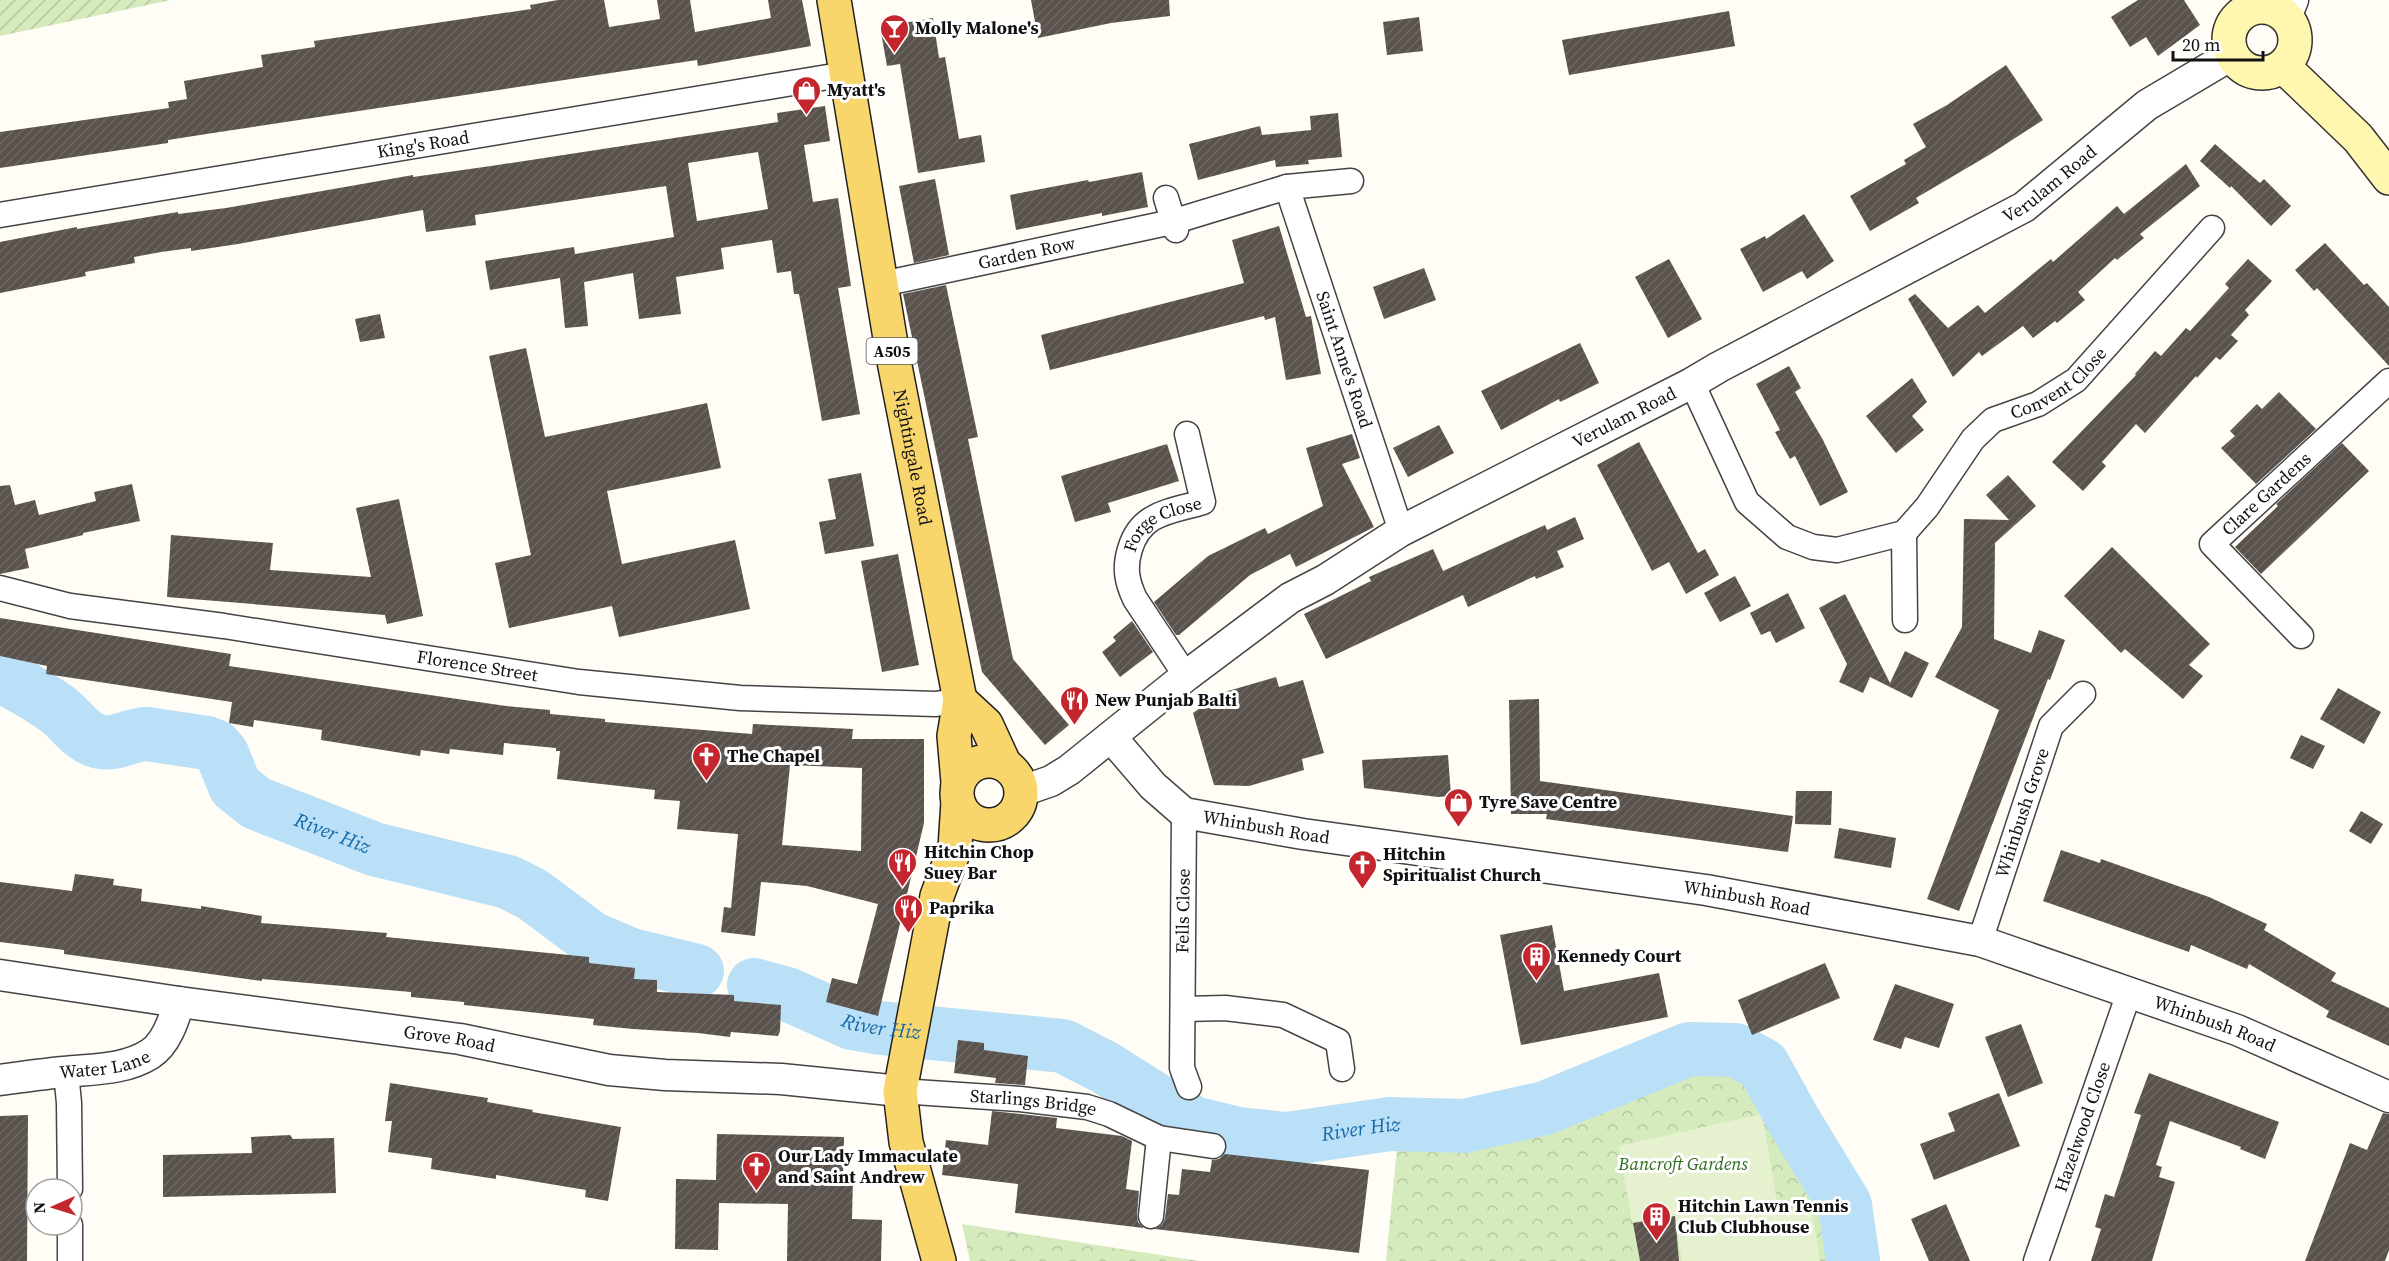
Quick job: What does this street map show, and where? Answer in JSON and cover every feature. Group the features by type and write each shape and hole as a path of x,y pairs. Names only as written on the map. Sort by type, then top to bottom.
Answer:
{"main road":[{"name":"Nightingale Road","path":"834,0 893,356 960,700 954,736 958,792 955,848 937,896 900,1091 906,1142 939,1261"},
{"path":"2235,8 2289,9 2295,44 2291,56 2283,66 2265,74 2244,68 2230,47 2229,36 2235,8"},
{"path":"2283,66 2358,138 2389,178"},
{"path":"960,700 986,724 1004,763"},
{"path":"955,848 998,824 1014,814 1020,804 1022,791 1018,778 1011,768 1004,763 992,760 975,763 966,770 958,792 962,812 981,824 998,824"}],"street":[{"name":"Verulam Road","path":"1022,791 1051,781 1069,770 1186,676 1290,598 1325,580 1401,531 1692,383 2024,207 2146,105 2233,54"},
{"name":"King's Road","path":"0,215 846,74"},
{"name":"Garden Row","path":"882,284 1174,226 1287,187 1351,181"},
{"name":"Saint Anne's Road","path":"1287,187 1401,531"},
{"path":"1166,198 1174,226"},
{"name":"Convent Close","path":"1904,533 1927,507 1973,439 1993,420 2038,404 2076,380 2212,228"},
{"name":"Clare Gardens","path":"2301,636 2212,544 2389,381"},
{"path":"1692,383 1747,502 1787,537 1813,547 1837,550 1904,533 1905,620"},
{"name":"Forge Close","path":"1186,434 1203,502 1159,515 1139,527 1133,538 1126,571 1128,586 1134,599 1186,676"},
{"name":"Florence Street","path":"0,588 70,606 224,626 579,681 740,698 936,704 960,700"},
{"name":"Whinbush Grove","path":"1980,941 2051,726 2083,694"},
{"name":"Whinbush Road","path":"1111,737 1153,786 1184,813 1348,841 1706,890 1980,941 2237,1030 2389,1097"},
{"name":"Fells Close","path":"1184,813 1182,1068 1189,1088"},
{"name":"Grove Road","path":"0,975 179,1002 460,1039 609,1070 665,1075 781,1079 900,1091"},
{"name":"Hazelwood Close","path":"2036,1261 2129,993"},
{"name":"Water Lane","path":"0,1080 112,1067 152,1053 173,1022 179,1002"},
{"path":"1184,1009 1225,1008 1283,1015 1338,1041 1342,1069"},
{"path":"66,1072 69,1103 69,1177"},
{"name":"Starlings Bridge","path":"900,1091 1020,1099 1087,1107 1109,1114 1159,1138 1213,1146"},
{"path":"1151,1216 1159,1138"},
{"path":"70,1237 70,1261"}],"green space":[{"path":"0,0 171,0 0,36"},
{"name":"Bancroft Gardens","path":"1684,1057 1750,1071 1773,1130 1803,1167 1823,1202 1831,1261 1386,1261 1398,1137 1473,1141 1551,1121"},
{"path":"1762,1114 1779,1213 1811,1208 1820,1261 1682,1261 1674,1216 1632,1222 1619,1146"},
{"path":"962,1224 1199,1261 970,1261"}],"building":[{"path":"558,0 604,0 609,27 660,19 657,0 690,0 695,32 771,18 768,0 802,0 811,46 698,66 697,60 213,133 168,140 168,143 0,168 0,132 169,108 168,102 187,99 184,81 263,67 261,55 315,47 314,41 531,9 530,5"},
{"path":"1031,0 1169,0 1170,16 1111,23 1038,38"},
{"path":"2138,0 2184,0 2200,25 2158,56 2146,37 2130,47 2111,17"},
{"path":"1729,11 1735,46 1569,75 1562,40"},
{"path":"1419,17 1423,51 1387,55 1383,22"},
{"path":"933,18 939,58 945,57 959,139 981,135 985,162 918,173 900,64 887,66 880,27"},
{"path":"2006,65 2043,120 1916,198 1919,203 1870,231 1850,196 1906,164 1904,160 1926,147 1913,124 1947,105"},
{"path":"825,106 830,141 804,145 813,202 838,198 851,286 838,288 860,414 822,421 799,294 794,294 791,271 777,273 772,240 721,248 724,269 676,277 681,314 639,319 633,273 584,282 588,326 565,328 560,278 490,290 485,261 574,247 575,254 674,237 666,186 475,215 476,225 426,232 423,210 238,244 191,251 191,248 161,252 134,257 135,263 85,272 86,276 0,293 0,242 77,227 77,229 178,212 178,214 226,208 413,175 413,177 491,166 778,122 777,113","holes":["758,152 768,209 697,221 688,163"]},
{"path":"1338,113 1342,157 1308,160 1309,164 1276,167 1275,160 1198,180 1189,144 1260,126 1262,135 1311,130 1310,116"},
{"path":"2215,144 2260,183 2264,179 2291,206 2271,226 2231,186 2230,188 2200,161"},
{"path":"2186,164 2200,186 2140,234 2144,238 2117,260 2115,258 2078,292 2085,300 2057,323 2055,321 2033,338 2023,326 1982,356 1979,352 1953,377 1908,299 1915,294 1948,328 1978,305 1985,313 2051,259 2053,262 2117,206 2124,214"},
{"path":"1142,172 1148,207 1102,216 1102,213 1016,230 1010,195"},
{"path":"935,179 949,255 914,263 899,186"},
{"path":"1804,214 1834,261 1807,279 1802,271 1763,292 1740,249 1765,236 1766,239"},
{"path":"1279,226 1306,317 1311,316 1321,374 1286,380 1275,317 1265,320 1264,316 1050,370 1041,335 1244,283 1232,240"},
{"path":"2325,243 2364,285 2367,283 2389,307 2389,366 2317,288 2314,291 2295,270"},
{"path":"1669,259 1702,319 1668,338 1635,277"},
{"path":"2248,259 2272,281 2245,310 2249,315 2231,335 2238,341 2220,360 2216,357 2197,378 2196,376 2145,433 2136,424 2102,462 2106,466 2083,491 2052,462 2136,375 2155,351 2161,356 2186,328 2190,331 2229,288 2225,284"},
{"path":"1424,268 1436,300 1384,319 1373,287"},
{"path":"946,285 978,437 968,439 1013,659 1069,725 1045,745 982,672 903,294"},
{"path":"380,314 385,338 360,342 355,319"},
{"path":"1580,343 1599,383 1560,402 1559,399 1501,430 1481,391"},
{"path":"526,348 545,437 707,403 721,468 607,491 622,564 735,540 750,609 619,637 612,606 509,628 495,563 531,555 489,356"},
{"path":"1789,366 1801,388 1795,392 1823,440 1848,492 1820,506 1795,456 1790,459 1775,432 1780,430 1756,384"},
{"path":"1912,378 1927,402 1912,416 1924,430 1896,453 1866,416"},
{"path":"2279,392 2316,429 2256,484 2221,448 2235,436 2230,431 2257,404 2262,409"},
{"path":"1439,425 1454,453 1408,477 1393,448"},
{"path":"1352,434 1360,458 1342,464 1374,527 1296,567 1290,554 1250,575 1179,635 1176,635 1154,602 1208,556 1265,528 1268,534 1323,506 1306,448"},
{"path":"1639,442 1698,553 1705,549 1719,575 1686,594 1669,562 1652,571 1597,465"},
{"path":"2342,443 2369,471 2261,574 2235,547 2278,506 2276,504"},
{"path":"1167,444 1179,481 1108,503 1111,512 1075,522 1061,476"},
{"path":"861,473 874,546 825,554 819,522 836,519 828,479"},
{"path":"2008,475 2036,506 1995,543 1994,639 2031,653 2039,630 2065,640 1959,911 1927,899 1999,710 1935,677 1962,627 1964,519 2009,520 1986,495"},
{"path":"132,484 140,521 83,533 83,535 25,549 29,568 0,574 0,486 10,485 15,505 35,500 39,515 96,501 94,492"},
{"path":"399,499 423,616 387,624 385,615 167,597 171,535 273,543 270,570 371,577 356,508"},
{"path":"1575,517 1584,539 1557,551 1564,567 1536,579 1535,576 1468,607 1463,595 1326,659 1304,614 1371,581 1369,577 1433,549 1443,571 1545,525 1547,530"},
{"path":"2112,547 2210,644 2189,665 2203,676 2183,699 2125,649 2121,653 2064,596"},
{"path":"898,554 919,665 882,672 861,561"},
{"path":"1735,576 1751,606 1720,622 1704,593"},
{"path":"1788,593 1805,628 1776,643 1770,631 1761,635 1750,613"},
{"path":"1845,594 1890,683 1905,651 1929,663 1912,698 1870,677 1863,693 1839,682 1847,664 1819,608"},
{"path":"0,618 231,654 229,666 506,706 550,710 550,714 605,719 605,722 752,734 753,724 853,729 852,739 924,739 924,823 878,1016 826,1002 832,978 857,984 878,904 807,886 761,882 755,936 721,932 724,907 731,908 738,834 677,829 680,801 654,799 655,790 557,779 560,751 556,751 556,748 504,743 503,755 450,749 449,754 421,750 420,756 321,740 322,730 254,720 253,727 229,723 232,702 46,674 47,666 0,656","holes":["790,765 862,768 861,851 782,845"]},
{"path":"1132,621 1153,652 1120,677 1102,652 1116,641 1113,637"},
{"path":"1276,677 1279,687 1303,680 1324,753 1302,759 1304,770 1249,786 1214,785 1193,713 1221,693"},
{"path":"2338,688 2381,712 2364,744 2320,719"},
{"path":"1539,699 1540,781 1793,816 1788,852 1546,819 1547,814 1511,814 1509,700"},
{"path":"2301,735 2325,746 2313,769 2290,758"},
{"path":"1448,755 1451,796 1438,797 1364,788 1362,760"},
{"path":"1796,791 1832,791 1831,825 1795,824"},
{"path":"2361,811 2383,824 2371,844 2349,831"},
{"path":"1839,828 1896,838 1891,868 1834,858"},
{"path":"2061,850 2100,863 2101,859 2209,897 2267,924 2264,930 2336,973 2331,981 2389,1008 2389,1046 2326,1017 2329,1011 2249,964 2247,969 2191,945 2189,952 2043,901"},
{"path":"75,874 114,879 113,885 142,889 141,901 201,909 201,906 262,916 261,923 387,933 386,937 589,957 589,963 635,968 634,979 657,980 657,992 734,995 734,1001 781,1005 780,1031 778,1036 731,1032 730,1037 593,1025 594,1019 464,1005 464,1002 411,997 411,992 262,979 262,981 64,954 64,950 0,942 0,882 72,891"},
{"name":"Kennedy Court","path":"1552,925 1564,991 1659,973 1668,1017 1521,1045 1500,935"},
{"path":"1825,963 1840,998 1752,1035 1738,1000"},
{"path":"1895,984 1954,1004 1939,1048 1905,1037 1901,1049 1873,1040"},
{"path":"2021,1024 2043,1083 2008,1097 1985,1037"},
{"path":"958,1040 984,1043 984,1050 1028,1056 1025,1085 995,1083 996,1078 954,1073"},
{"path":"2149,1073 2279,1122 2265,1159 2240,1149 2241,1147 2170,1121 2156,1165 2162,1167 2159,1177 2175,1182 2152,1261 2091,1261 2101,1229 2095,1227 2105,1194 2114,1197 2141,1115 2134,1113"},
{"path":"390,1083 488,1098 487,1102 533,1110 532,1112 621,1127 608,1201 585,1197 586,1190 496,1175 496,1179 431,1169 432,1158 388,1152 392,1121 385,1121"},
{"path":"1999,1093 2020,1146 1934,1180 1920,1144 1955,1131 1948,1113"},
{"path":"992,1111 1057,1118 1056,1128 1122,1136 1132,1141 1126,1189 1139,1191 1137,1215 1138,1222 1144,1228 1015,1213 1018,1184 942,1175 946,1140 988,1145"},
{"path":"2383,1113 2389,1114 2389,1250 2385,1261 2305,1261 2350,1143 2367,1150"},
{"path":"28,1115 28,1177 24,1177 24,1237 27,1237 27,1261 0,1261 0,1116"},
{"name":"Our Lady Immaculate and Saint Andrew","path":"717,1134 844,1137 843,1178 853,1178 852,1219 882,1220 881,1261 787,1261 788,1204 719,1203 718,1250 675,1249 676,1179 716,1180"},
{"path":"290,1135 293,1139 334,1138 336,1193 163,1197 163,1155 252,1153 251,1137"},
{"path":"1225,1154 1369,1170 1359,1253 1155,1229 1162,1225 1165,1218 1168,1194 1179,1195 1182,1169 1210,1172 1212,1160 1219,1159"},
{"path":"1946,1204 1970,1261 1929,1261 1911,1219"},
{"name":"Hitchin Lawn Tennis Club Clubhouse","path":"1675,1216 1679,1261 1640,1261 1633,1223"}],"waterway":[{"name":"River Hiz","path":"0,675 50,704 94,740 107,743 147,734 215,746 222,754 235,786 256,803 374,849 508,882 532,894 591,938 631,955 697,971"},
{"name":"River Hiz","path":"754,985 787,994 852,1023 880,1028 1063,1046 1104,1067 1193,1123 1238,1134 1287,1139 1390,1124 1464,1126 1545,1108 1689,1049 1736,1050 1763,1065 1845,1205 1853,1261"}],"place":[{"name":"Molly Malone's","path":"894,54"},
{"name":"Myatt's","path":"806,116"},
{"name":"New Punjab Balti","path":"1074,726"},
{"name":"The Chapel","path":"706,782"},
{"name":"Tyre Save Centre","path":"1458,828"},
{"name":"Hitchin Chop Suey Bar","path":"903,888"},
{"name":"Hitchin Spiritualist Church","path":"1362,890"},
{"name":"Paprika","path":"908,934"},
{"name":"Kennedy Court","path":"1536,982"},
{"name":"Our Lady Immaculate and Saint Andrew","path":"757,1192"},
{"name":"Hitchin Lawn Tennis Club Clubhouse","path":"1657,1242"}]}
